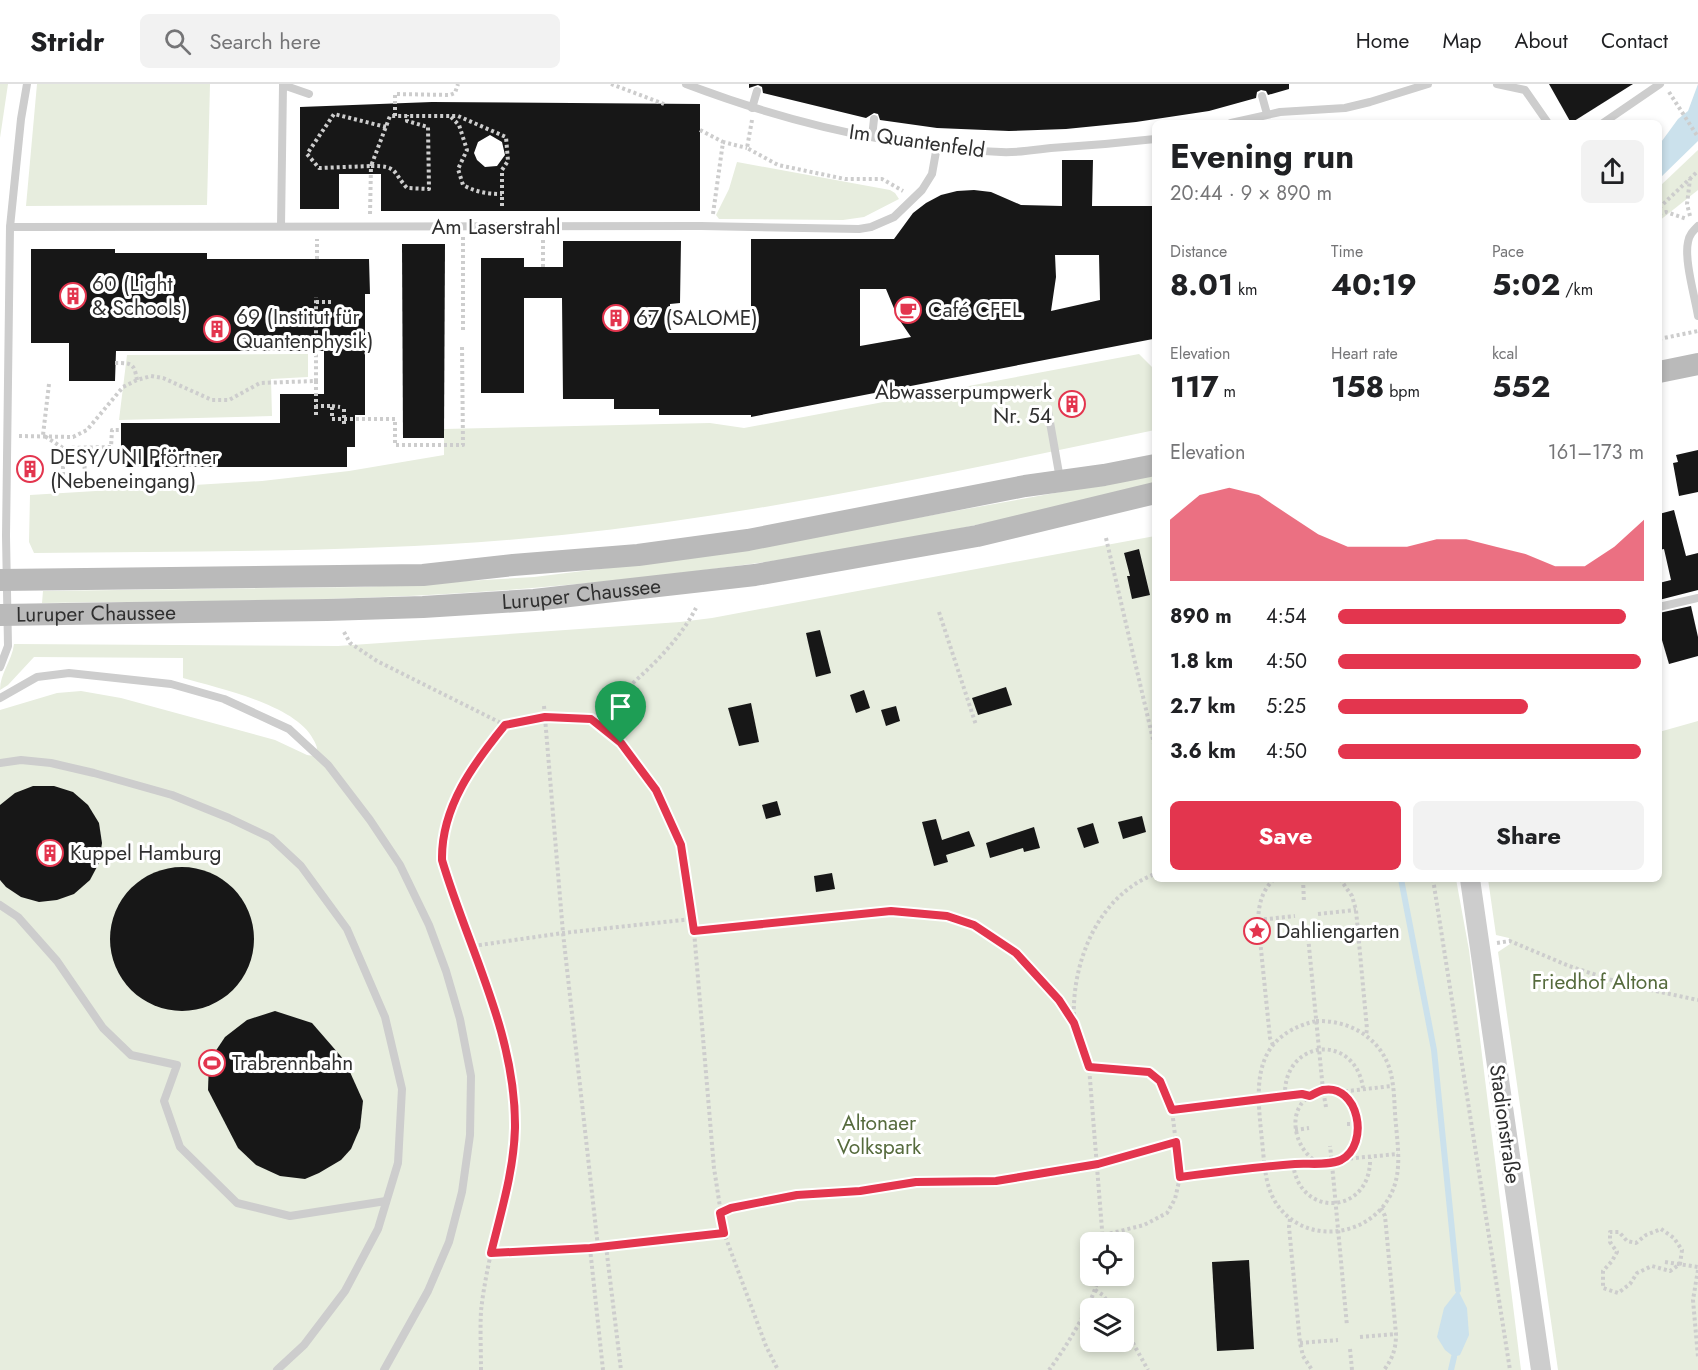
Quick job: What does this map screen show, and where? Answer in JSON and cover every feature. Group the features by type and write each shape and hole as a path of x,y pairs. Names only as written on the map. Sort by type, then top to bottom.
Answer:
{"main road":[{"path":"1662,371 1698,364"},
{"name":"Luruper Chaussee","path":"4,580 423,575 638,555 748,540 1025,486 1152,466"},
{"name":"Luruper Chaussee","path":"4,615 327,610 508,602 557,597 755,575 977,536 1152,494"}],"street":[{"name":"Stadionstraße","path":"1470,882 1541,1370"}],"lane":[{"path":"0,667 8,646 4,615 4,580 10,227 21,119 27,84"},
{"name":"Im Quantenfeld","path":"686,84 754,109 807,123 872,137 936,146 1003,152 1152,139"},
{"path":"1244,120 1305,109 1345,108 1428,84"},
{"path":"1497,84 1525,90 1546,120"},
{"path":"1608,120 1662,84"},
{"path":"281,226 283,85 309,94"},
{"path":"754,109 757,91"},
{"path":"1262,96 1267,114"},
{"path":"872,137 874,119"},
{"name":"Am Laserstrahl","path":"10,227 859,229 871,227 894,217 912,200 932,174 936,146"},
{"path":"1698,226 1691,234 1687,254 1698,316"},
{"path":"1048,411 1061,481"},
{"path":"1662,607 1698,598"},
{"path":"0,698 37,677 69,673 171,684 224,699 289,729 328,765 370,820 400,865 432,934 446,971 459,1019 471,1076 470,1135 462,1192 449,1242 428,1291 384,1370"},
{"path":"0,763 21,760 51,763 94,773 172,795 271,838 301,866 347,929 385,1017 402,1089 398,1163 378,1229 345,1291 304,1345 277,1370"},
{"path":"0,905 18,917 57,960 103,1028 131,1055 177,1065 164,1101 180,1147 237,1203 290,1216 386,1201"}],"path":[{"path":"395,116 394,94 450,94 454,93 458,84"},
{"path":"611,84 664,104"},
{"path":"1662,84 1698,137"},
{"path":"747,148 754,109"},
{"path":"386,127 334,114 307,154 319,168 386,166 396,171 406,188 429,189 428,127 407,121 407,115"},
{"path":"369,203 371,166 390,116 458,116 506,137 508,161 502,170 502,206"},
{"path":"451,116 459,125 467,150 458,169 459,179 475,191 485,194 502,194"},
{"path":"700,130 723,142 747,148 778,165 845,178 882,180 899,188 912,200"},
{"path":"711,227 723,142"},
{"path":"1662,205 1698,171"},
{"path":"1662,213 1675,214 1691,222 1687,204 1690,178"},
{"path":"317,259 318,226"},
{"path":"462,330 463,227"},
{"path":"543,267 544,227"},
{"path":"316,415 316,299 333,302"},
{"path":"1662,338 1698,331"},
{"path":"332,406 332,419 395,419 395,445 463,445 462,344"},
{"path":"116,363 131,364 137,380"},
{"path":"7,436 80,435 87,430 123,387 151,376 163,378 212,400 228,400 260,383 316,381"},
{"path":"43,435 49,384"},
{"path":"316,406 342,408 344,424"},
{"path":"43,435 63,448 111,447 112,430 121,430"},
{"path":"63,448 63,481"},
{"path":"84,448 85,480"},
{"path":"1106,538 1152,735"},
{"path":"591,719 646,671 677,639 696,608"},
{"path":"939,612 976,725"},
{"path":"344,632 350,643 377,661 505,725 545,717 591,719 621,743 656,790 681,845 694,931 714,1168 724,1233 766,1346 778,1370"},
{"path":"544,706 562,933 598,1247"},
{"path":"482,1370 481,1311 491,1253 512,1161 515,1130 514,1100 510,1069 495,1009 442,860 447,821 479,757 505,725"},
{"path":"1074,1023 1074,988 1089,939 1118,898 1135,884 1152,876"},
{"path":"1272,882 1264,892 1259,905 1258,920 1270,1038 1273,1045"},
{"path":"1303,882 1304,903"},
{"path":"1342,882 1352,896 1356,910 1366,1035"},
{"path":"1433,882 1510,1370"},
{"path":"1318,914 1356,910"},
{"path":"694,931 891,911 947,916 974,925 1016,953 1059,1000 1074,1023 1089,1067 1104,1232"},
{"path":"1258,920 1295,916"},
{"path":"472,946 562,933 692,919"},
{"path":"1307,926 1326,1107"},
{"path":"1494,944 1510,941 1569,966 1627,986 1698,1000"},
{"path":"1316,1021 1342,1023 1366,1035 1384,1057 1390,1070 1398,1154 1395,1184 1381,1208 1360,1225 1338,1232 1312,1230 1290,1219 1277,1205 1270,1192 1258,1098 1261,1067 1273,1045 1294,1028 1316,1021"},
{"path":"1285,1096 1287,1074 1292,1065 1309,1052 1319,1049 1330,1050 1349,1059 1361,1077 1363,1088"},
{"path":"1089,1067 1149,1072 1160,1081 1172,1110 1180,1177 1175,1199 1167,1213 1144,1225 1116,1232"},
{"path":"1319,1162 1309,1155 1295,1130 1300,1106 1310,1096 1323,1090 1338,1092 1392,1086"},
{"path":"1338,1092 1347,1098 1356,1113 1359,1135 1344,1159"},
{"path":"1172,1110 1258,1098 1302,1094 1310,1096"},
{"path":"1347,1124 1358,1124"},
{"path":"1295,1130 1309,1128"},
{"path":"720,1213 731,1208 797,1195 860,1191 916,1182 996,1181 1098,1164 1176,1142"},
{"path":"1330,1146 1347,1326"},
{"path":"1180,1177 1293,1164 1319,1162 1332,1164 1344,1159 1398,1154"},
{"path":"1293,1164 1298,1185 1305,1193 1314,1199 1335,1203 1346,1201 1363,1188 1368,1179 1370,1158"},
{"path":"1381,1208 1385,1216 1396,1334 1396,1347 1384,1370"},
{"path":"1290,1219 1300,1343 1303,1356 1312,1370"},
{"path":"1660,1229 1674,1238 1682,1250 1680,1264 1671,1271 1652,1266 1637,1273 1630,1284 1618,1293 1603,1288 1603,1271 1617,1252 1610,1242 1610,1232 1619,1232 1627,1241 1636,1243 1646,1235 1660,1229"},
{"path":"491,1253 590,1248 724,1233"},
{"path":"606,1246 621,1370"},
{"path":"590,1248 603,1370"},
{"path":"1665,1262 1698,1269 1693,1300 1698,1357"},
{"path":"1049,1370 1072,1335 1096,1286"},
{"path":"1095,1290 1105,1298"},
{"path":"1360,1337 1396,1334"},
{"path":"1300,1343 1338,1340"},
{"path":"1134,1346 1148,1370"},
{"path":"1350,1349 1352,1370"}],"green space":[{"path":"0,84 8,84 0,138"},
{"path":"37,84 210,84 207,205 26,206"},
{"path":"1698,150 1698,190 1662,219 1662,184"},
{"path":"737,162 890,190 899,199 864,217 843,220 719,219 716,215 729,189"},
{"path":"308,354 308,377 271,379 272,416 119,420 127,355"},
{"path":"1139,354 1152,367 1152,431 934,476 711,516 562,535 364,548 34,553 29,542 30,495 262,481 349,471 444,455 444,429 710,423 744,428"},
{"path":"1152,476 1152,484 935,533 768,562 656,576 419,596 42,603 43,591 363,587 534,577 632,565 805,538"},
{"name":"Altonaer Volkspark","path":"1152,537 1152,882 1457,882 1469,950 1521,1370 0,1370 0,710 57,693 81,691 121,698 275,740 307,755 314,756 317,750 313,739 304,727 274,707 183,678 183,658 34,657 8,685 0,690 14,644 338,646 712,618"},
{"name":"Friedhof Altona","path":"1698,721 1698,1370 1558,1370 1498,952 1510,944 1509,938 1496,935 1488,882 1662,882 1662,731"}],"water":[{"path":"1698,84 1698,141 1662,176 1662,141 1678,119 1688,111"},
{"path":"1458,1290 1467,1308 1469,1335 1460,1355 1454,1357 1445,1350 1437,1337 1444,1308"}],"building":[{"path":"749,84 1289,84 1289,89 1268,95 1266,91 1261,90 1257,92 1256,98 1209,111 1136,122 1066,129 1009,131 937,128 880,120 878,114 874,113 866,118 763,93 762,87 758,85 749,88"},
{"path":"1549,84 1633,84 1576,120 1569,120"},
{"path":"432,102 700,104 700,211 381,211 381,174 339,174 339,209 300,209 300,107","holes":["490,135 502,142 505,155 497,166 485,167 477,160 474,153 478,142"]},
{"path":"1062,160 1093,160 1092,206 1152,206 1152,339 751,417 751,415 659,415 659,409 614,409 614,399 563,399 562,298 524,298 524,393 481,393 481,258 524,258 524,267 563,267 563,241 681,241 680,303 670,304 670,333 751,333 751,239 894,239 913,213 926,203 941,195 957,191 991,192 1021,205 1062,206","holes":["1055,255 1099,255 1100,300 1051,311 1056,277","860,289 886,289 898,318 911,337 860,346"]},
{"path":"402,244 445,244 444,438 403,438"},
{"path":"31,249 115,249 115,253 207,253 207,259 369,259 370,294 365,294 365,415 355,415 355,447 347,447 347,467 125,467 125,451 121,451 121,423 280,423 280,394 324,394 324,351 116,351 115,381 69,381 69,343 31,343"},
{"path":"1698,450 1698,492 1679,496 1673,463 1678,462 1676,455"},
{"path":"1674,510 1686,556 1698,553 1698,590 1662,599 1662,582 1671,580 1664,549 1662,549 1662,513"},
{"path":"1139,549 1150,595 1132,599 1127,576 1130,576 1124,553"},
{"path":"1691,606 1698,637 1698,656 1669,664 1662,640 1662,612"},
{"path":"820,630 831,673 816,677 806,633"},
{"path":"1006,687 1012,705 978,715 972,698"},
{"path":"864,690 870,708 856,713 850,695"},
{"path":"751,703 759,742 739,746 728,708"},
{"path":"896,706 900,721 886,726 881,710"},
{"name":"Kuppel Hamburg","path":"33,786 54,786 73,792 88,805 99,823 102,843 99,863 90,880 74,894 57,900 39,902 21,897 0,880 0,805 15,793"},
{"path":"777,801 781,815 766,819 762,805"},
{"path":"1142,816 1146,832 1123,839 1118,822"},
{"path":"936,819 942,840 969,831 975,846 946,855 948,862 934,866 922,822"},
{"path":"1093,823 1099,843 1084,848 1077,828"},
{"path":"1034,827 1040,848 1024,852 1023,848 990,858 986,843"},
{"path":"182,867 210,872 233,888 249,911 254,939 249,967 233,990 210,1006 182,1011 154,1006 131,990 115,967 110,939 115,911 131,888 154,872"},
{"path":"832,873 835,889 816,892 814,876"},
{"path":"275,1011 312,1023 345,1061 363,1101 360,1128 351,1149 341,1160 305,1179 280,1176 256,1165 238,1148 208,1090 209,1061 225,1037 247,1020"},
{"path":"1249,1260 1254,1349 1217,1351 1212,1262"}],"waterway":[{"path":"1402,882 1434,1050 1458,1290"},
{"path":"1451,1370 1454,1357"}],"place":[{"name":"60 (Light & Schools)","path":"73,296"},
{"name":"Café CFEL","path":"908,310"},
{"name":"67 (SALOME)","path":"616,318"},
{"name":"69 (Institut für Quantenphysik)","path":"217,329"},
{"name":"Abwasserpumpwerk Nr. 54","path":"1072,404"},
{"name":"DESY/UNI Pförtner (Nebeneingang)","path":"30,469"},
{"name":"Kuppel Hamburg","path":"50,853"},
{"name":"Dahliengarten","path":"1257,931"},
{"name":"Trabrennbahn","path":"212,1063"}],"route":[{"path":"545,717 591,719 621,743 656,790 681,845 694,931 891,911 947,916 974,925 1016,953 1032,969 1059,1000 1074,1023 1089,1067 1149,1072 1160,1081 1168,1095 1172,1110 1258,1098 1302,1094 1310,1096 1323,1090 1338,1092 1347,1098 1356,1113 1359,1135 1352,1149 1344,1159 1332,1164 1319,1162 1293,1164 1180,1177 1176,1142 1098,1164 996,1181 916,1182 860,1191 797,1195 731,1208 720,1213 724,1233 590,1248 491,1253 512,1161 515,1130 513,1084 495,1009 442,860 444,831 460,790 469,774 479,757 505,725 545,717"}]}
